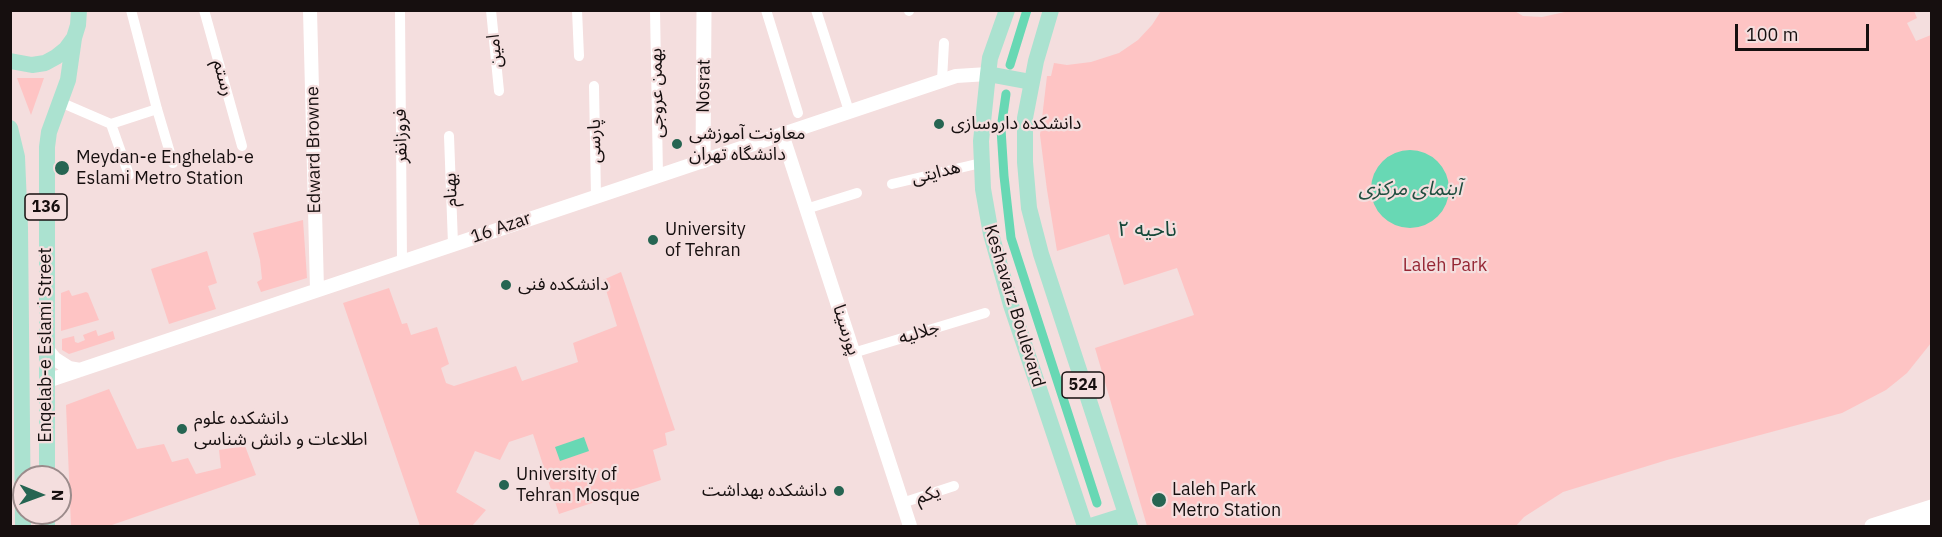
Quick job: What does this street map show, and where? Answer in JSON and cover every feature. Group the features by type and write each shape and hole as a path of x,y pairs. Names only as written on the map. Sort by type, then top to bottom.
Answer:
{"main road":[{"name":"Enqelab-e Eslami Street","path":"47,465 47,147 49,132 71,69 79,10"},
{"name":"Nosrat","path":"703,160 704,10"},
{"name":"Keshavarz Boulevard","path":"1007,10 990,58 981,141 986,212 1001,272 1084,526"},
{"name":"524","path":"1051,10 1031,82 1025,118 1026,183 1033,227 1128,521"},
{"path":"10,61 32,65 45,63 66,49 74,38"},
{"path":"988,74 1031,82"},
{"name":"Enqelab-e Eslami Street","path":"10,128 16,149 16,387 23,526"},
{"path":"16,387 47,381"},
{"path":"1872,526 1932,507"},
{"path":"1907,526 1932,519"},
{"path":"1091,526 1128,521"}],"street":[{"path":"131,10 174,163"},
{"name":"رستم","path":"204,10 242,146"},
{"name":"Edward Browne","path":"310,10 317,290"},
{"name":"فروزانفر","path":"400,10 402,262"},
{"name":"امین","path":"491,10 499,91"},
{"path":"578,10 579,56"},
{"name":"بهمن عروجی","path":"655,10 658,176"},
{"path":"766,10 798,113"},
{"path":"816,10 849,111"},
{"path":"942,80 944,43"},
{"name":"16 Azar","path":"47,381 942,80 965,74 988,74"},
{"name":"پارسی","path":"594,86 596,196"},
{"path":"60,102 111,124 157,108"},
{"path":"111,124 129,175"},
{"name":"پورسینا","path":"782,134 910,526"},
{"name":"بهنام","path":"449,136 453,244"},
{"name":"هدایتی","path":"892,184 981,163"},
{"path":"806,209 857,193"},
{"name":"جلالیه","path":"853,353 985,313"},
{"path":"46,349 69,368 80,370"},
{"name":"یکم","path":"902,503 954,486"}],"green space":[{"name":"Laleh Park","path":"1513,10 1523,16 1542,17 1574,10 1914,11 1917,18 1907,23 1916,41 1931,35 1931,343 1907,373 1886,390 1842,413 1667,460 1563,492 1524,517 1516,526 1147,526 1095,348 1194,315 1177,268 1124,285 1109,234 1057,251 1040,135 1047,76 1051,76 1054,63 1067,65 1091,62 1119,53 1138,40 1161,11"},
{"path":"17,78 44,78 31,115"},
{"path":"303,220 307,278 261,292 257,282 262,279 260,260 253,233"},
{"path":"207,251 217,283 208,286 216,309 169,324 151,269"},
{"path":"621,272 675,430 665,433 667,445 653,450 661,480 559,514 533,434 509,442 500,460 475,451 456,492 486,510 472,526 420,526 343,303 389,288 402,324 407,323 411,335 437,327 449,364 441,368 446,383 454,386 516,366 522,381 578,362 573,343 617,326 603,280"},
{"path":"69,290 72,296 88,293 99,320 61,331 61,293"},
{"path":"96,330 98,336 113,331 115,339 69,354 62,350 62,339 74,336 75,342 78,343 85,340 83,335"},
{"path":"109,389 137,449 164,444 172,462 188,458 196,474 221,468 219,450 245,446 256,475 109,526 71,526 72,465 68,465 66,405"}],"water":[{"name":"آبنمای مرکزی","path":"1410,150 1425,153 1442,167 1449,189 1446,204 1432,221 1410,228 1395,225 1378,211 1371,189 1374,174 1388,157"},
{"path":"584,437 589,451 560,461 555,447"}],"waterway":[{"path":"1010,65 1027,10"},
{"path":"1006,94 1001,129 1011,238 1097,503"}],"place":[{"name":"دانشکده داروسازی","path":"939,124"},
{"name":"معاونت آموزشی دانشگاه تهران","path":"677,144"},
{"name":"Meydan-e Enghelab-e Eslami Metro Station","path":"62,168"},
{"name":"University of Tehran","path":"653,240"},
{"name":"دانشکده فنی","path":"506,285"},
{"name":"دانشکده علوم اطلاعات و دانش شناسی","path":"182,429"},
{"name":"University of Tehran Mosque","path":"504,485"},
{"name":"دانشکده بهداشت","path":"839,491"},
{"name":"Laleh Park Metro Station","path":"1159,500"}],"district":[{"name":"ناحیه ۲","path":"1147,230"}]}
